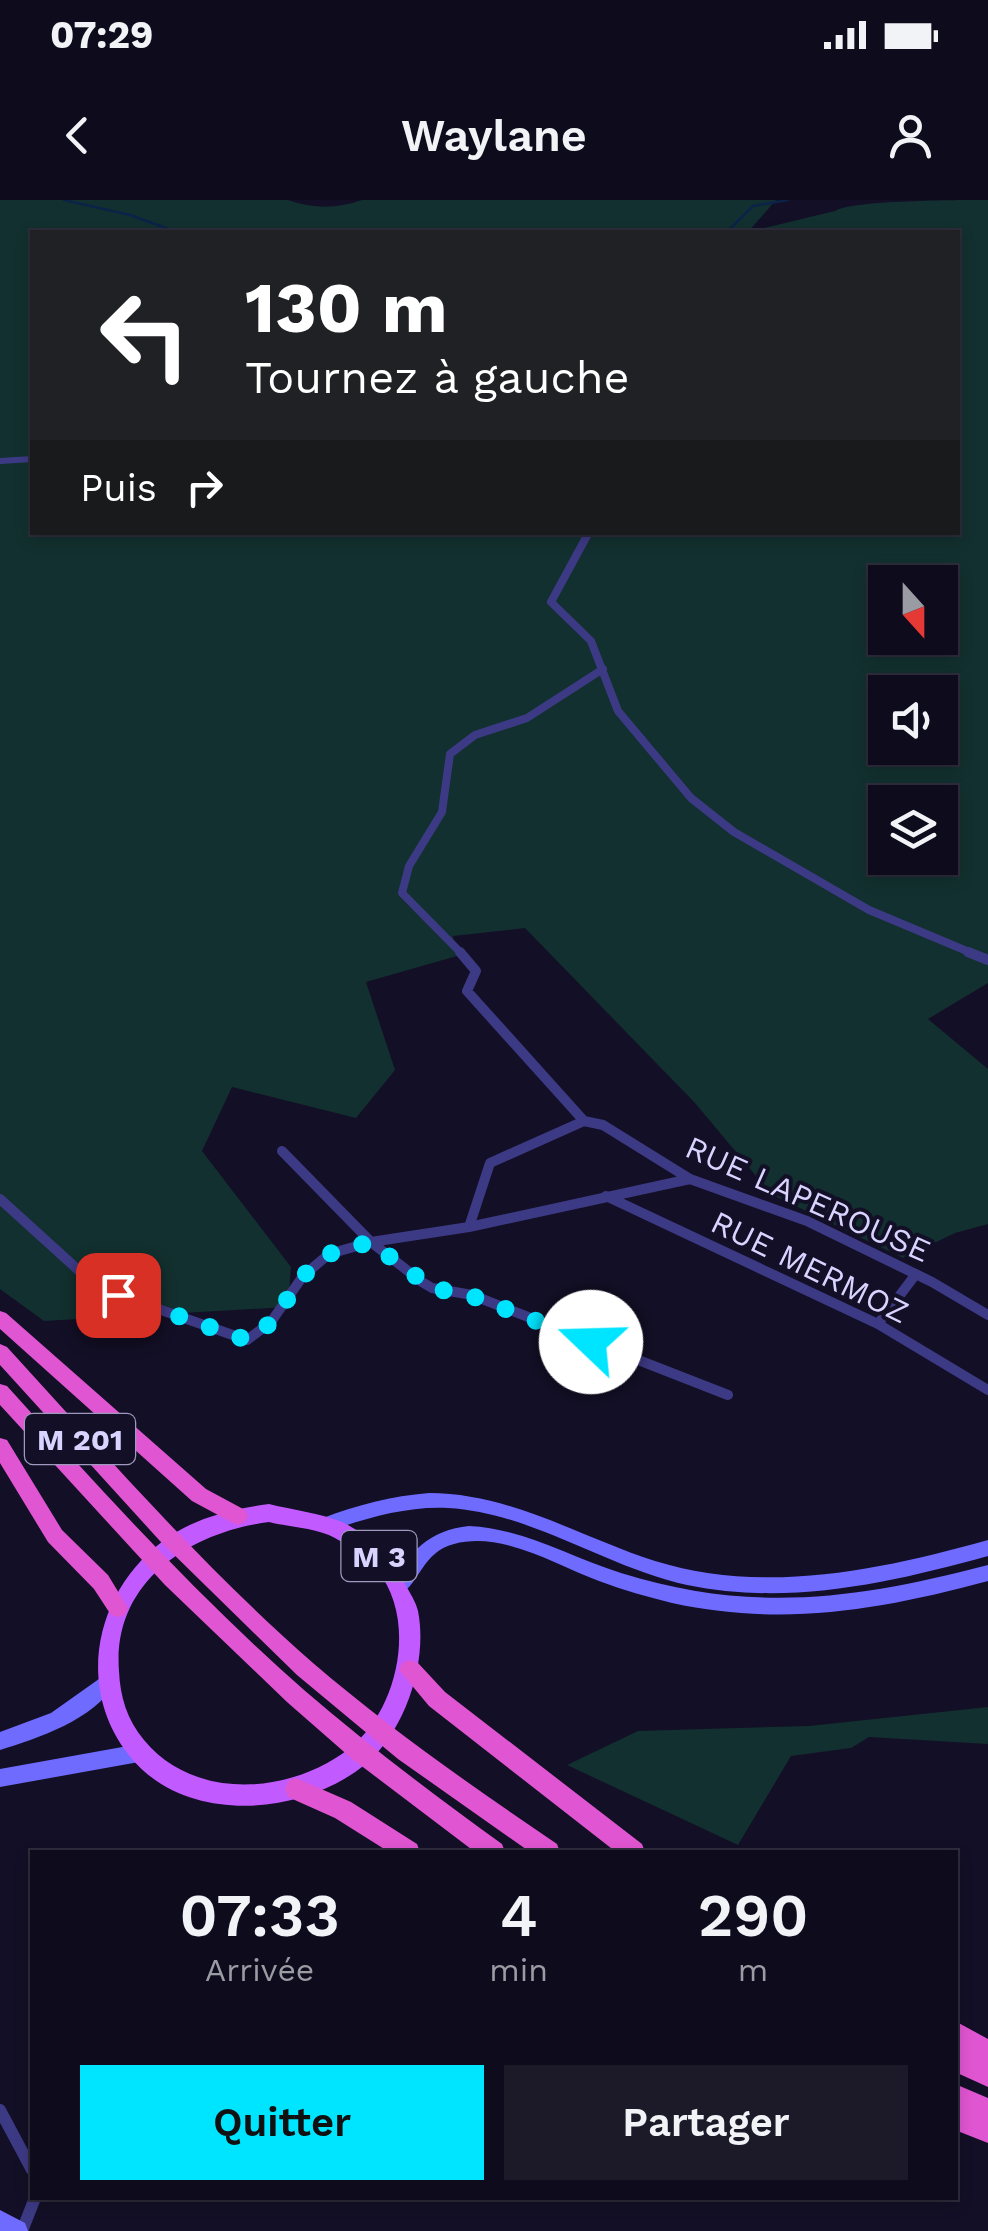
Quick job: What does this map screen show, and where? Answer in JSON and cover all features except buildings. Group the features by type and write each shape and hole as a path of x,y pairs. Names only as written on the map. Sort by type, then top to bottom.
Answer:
{"highway":[{"path":"0,1318 199,1495 238,1516"},
{"name":"M 201","path":"0,1352 196,1566 273,1641 404,1750 546,1850"},
{"name":"M 201","path":"0,1392 176,1583 333,1730 491,1850"},
{"path":"0,1446 55,1536 101,1582 118,1608"},
{"path":"410,1670 437,1699 631,1850"},
{"path":"296,1788 343,1810 406,1850"},
{"path":"958,2035 988,2052"},
{"path":"958,2060 988,2075"},
{"path":"958,2097 988,2112"},
{"path":"958,2118 988,2130"}],"main road":[{"name":"M 3","path":"329,1523 387,1505 463,1502 528,1519 649,1568 748,1585 810,1586 868,1580 988,1548"},
{"name":"M 3","path":"300,1515 329,1523 358,1538 382,1560 400,1586 410,1612 414,1640 410,1670 396,1708 372,1742 337,1770 296,1788 262,1796 227,1795 194,1788 164,1774 139,1753 112,1708 106,1683 107,1645 118,1608 139,1576 167,1548 201,1528 238,1516 300,1515"},
{"name":"M 3","path":"400,1586 425,1549 444,1539 468,1534 514,1539 653,1591 742,1607 805,1609 858,1604 988,1573"},
{"path":"0,1740 68,1718 106,1683"},
{"path":"0,1778 139,1753"},
{"path":"0,2221 19,2231"}],"street":[{"path":"0,460 30,459"},
{"path":"587,535 551,602 591,641 618,711 676,784 734,832 870,910 988,960"},
{"name":"RUE LAPEROUSE","path":"603,669 527,718 474,736 450,754 442,812 409,866 401,889 405,898 445,933 472,965 476,976 467,991 584,1121 603,1124 690,1179 807,1221 916,1274 988,1315"},
{"path":"468,1228 490,1163 584,1121"},
{"path":"282,1151 370,1242 432,1288 472,1296 728,1394"},
{"path":"0,1199 86,1277 118,1295 247,1340 272,1322 303,1276 329,1254 370,1242 468,1228 690,1179"},
{"name":"RUE MERMOZ","path":"606,1196 878,1324 988,1390"},
{"path":"878,1324 916,1274"},
{"path":"0,2110 30,2166"},
{"path":"19,2231 34,2200"}],"green space":[{"path":"0,200 288,200 325,207 362,200 776,200 750,230 30,230 30,535 960,535 960,230 756,230 845,207 988,200 988,983 928,1019 988,1069 988,1224 955,1233 903,1258 771,1194 695,1103 525,928 453,936 457,956 366,982 395,1070 356,1118 232,1087 202,1151 291,1267 288,1307 44,1321 0,1289"},
{"path":"988,1707 988,1744 869,1737 851,1748 791,1756 738,1845 567,1765 638,1731 809,1726"}],"waterway":[{"path":"64,200 130,215 171,230"},
{"path":"729,230 753,206 788,200"}],"route":[{"path":"118,1295 247,1340 272,1322 303,1276 329,1254 370,1242 432,1288 472,1296 591,1342"}]}
